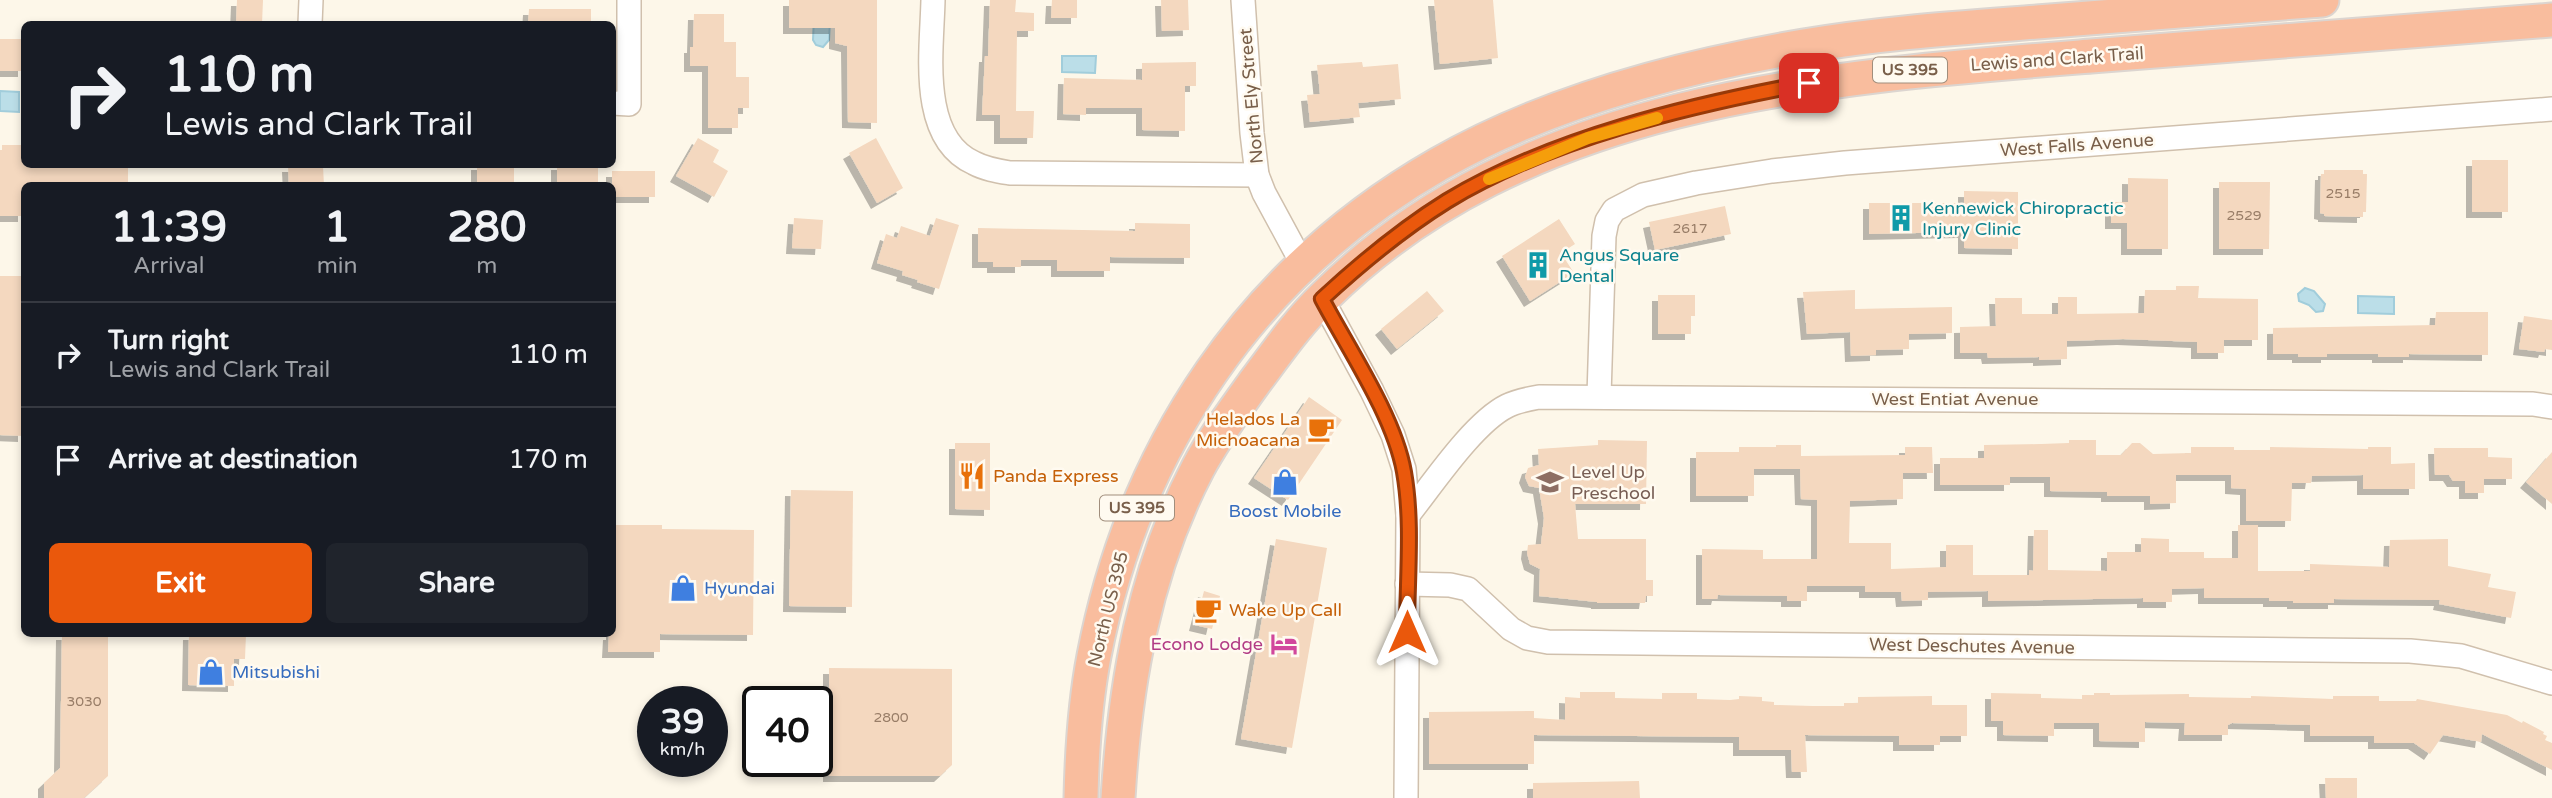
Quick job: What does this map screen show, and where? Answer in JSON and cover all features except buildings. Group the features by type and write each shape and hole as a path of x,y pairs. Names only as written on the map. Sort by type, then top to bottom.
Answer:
{"highway":[{"name":"US 395","path":"1303,265 1373,206 1429,170 1475,145 1555,111 1688,70 1765,53 1866,37 2322,0"},
{"name":"Lewis and Clark Trail","path":"1322,299 1403,230 1449,200 1508,169 1588,138 1753,94 1893,72 2552,20"},
{"name":"North US 395","path":"1081,798 1084,732 1094,657 1115,573 1137,509 1170,437 1209,372 1238,335 1303,265"},
{"name":"North US 395","path":"1118,798 1130,674 1147,600 1170,530 1218,435 1276,353 1322,299"}],"street":[{"path":"310,21 311,0"},
{"path":"621,103 629,0"},
{"path":"933,0 932,94 939,123 950,144 960,155 973,163 1010,173 1257,174"},
{"name":"North Ely Street","path":"1243,0 1257,174 1264,193 1303,265"},
{"name":"West Falls Avenue","path":"1599,396 1603,243 1614,209 1650,193 1797,168 2552,109"},
{"path":"1322,299 1372,391 1393,435 1404,469 1408,516 1406,798"},
{"name":"West Entiat Avenue","path":"1408,516 1469,440 1494,415 1507,406 1539,397 2519,404 2552,407"},
{"name":"West Deschutes Avenue","path":"1407,584 1450,585 1468,589 1511,629 1527,638 1548,642 2410,651 2462,656 2552,683"}],"water":[{"path":"814,17 830,20 829,40 823,47 816,45 813,40"},
{"path":"1062,56 1096,56 1095,73 1062,72"},
{"path":"0,91 19,92 19,112 0,111"},
{"path":"2305,288 2314,291 2325,304 2323,311 2316,312 2299,301 2298,294"},
{"path":"2358,296 2394,297 2394,314 2358,313"}],"slow traffic":[{"path":"1489,179 1588,138 1657,118"}],"place":[{"name":"Kennewick Chiropractic Injury Clinic","path":"1901,218"},
{"name":"Angus Square Dental","path":"1538,265"},
{"name":"Helados La Michoacana","path":"1321,429"},
{"name":"Panda Express","path":"972,476"},
{"name":"Boost Mobile","path":"1285,482"},
{"name":"Level Up Preschool","path":"1550,482"},
{"name":"Hyundai","path":"683,588"},
{"name":"Wake Up Call","path":"1208,610"},
{"name":"Econo Lodge","path":"1284,644"},
{"name":"Mitsubishi","path":"211,672"}],"route":[{"path":"1407,632 1408,516 1404,469 1399,451 1372,391 1322,299 1408,227 1449,200 1508,169 1588,138 1631,125 1753,94 1809,83"}]}
